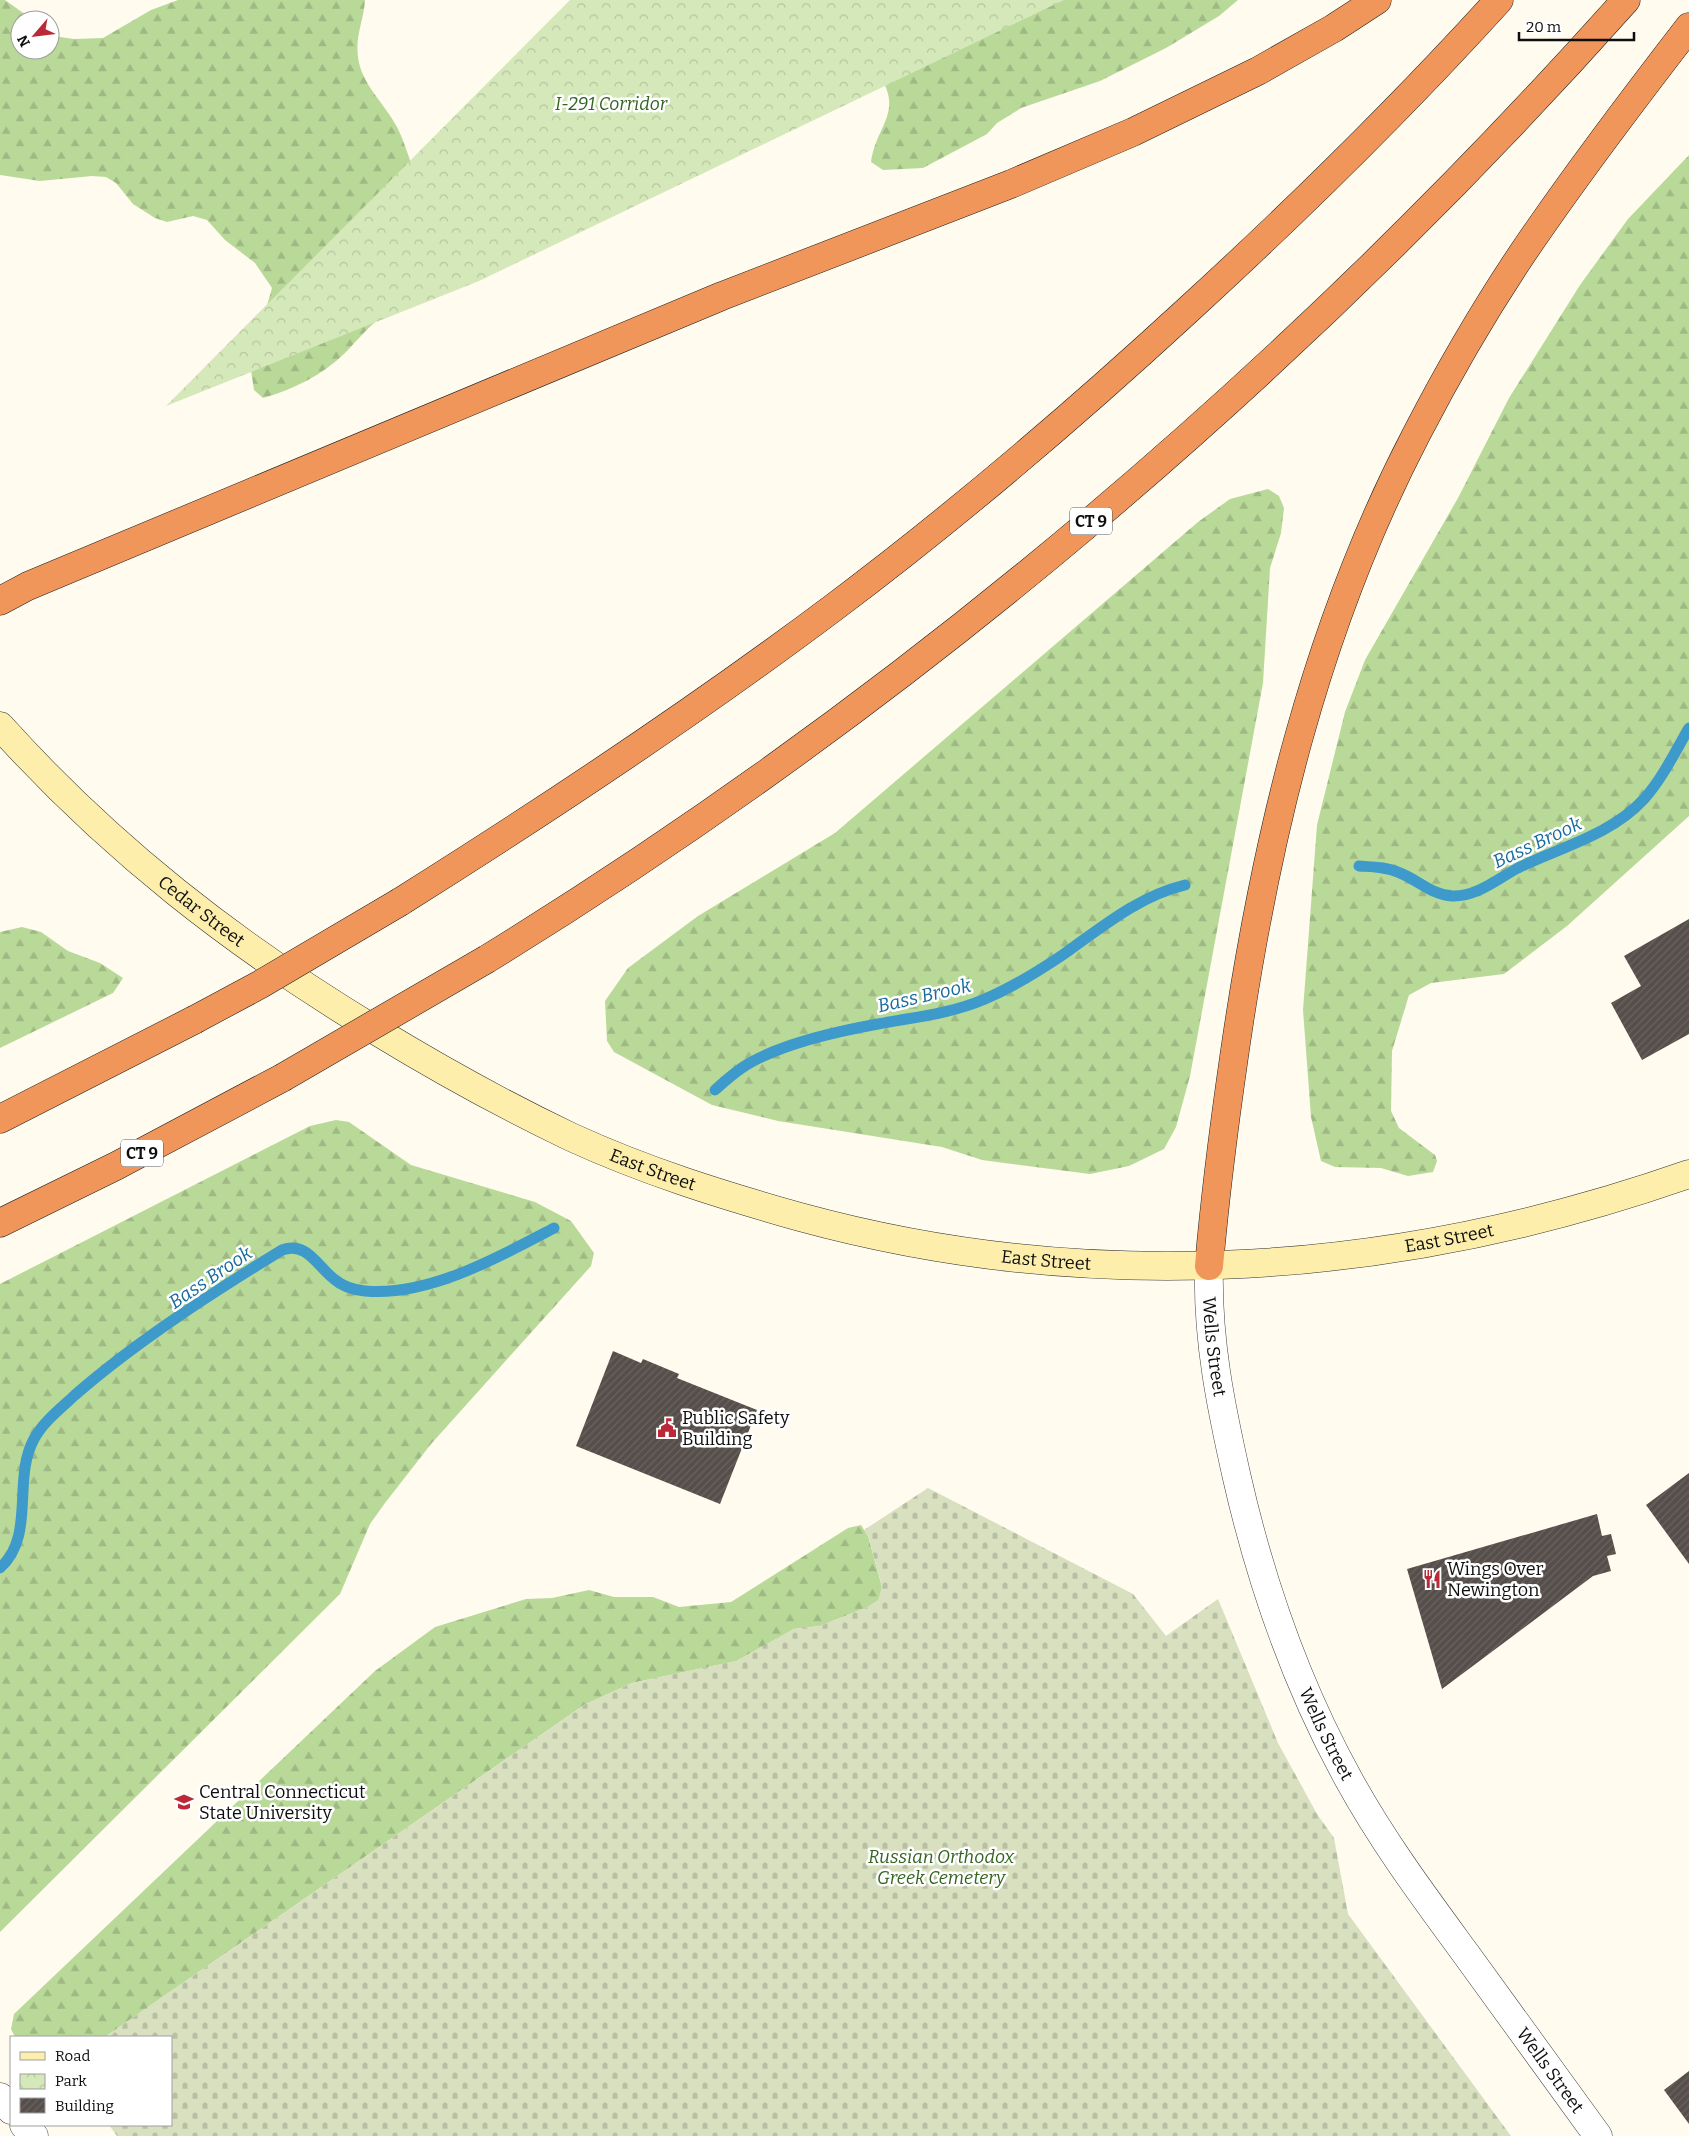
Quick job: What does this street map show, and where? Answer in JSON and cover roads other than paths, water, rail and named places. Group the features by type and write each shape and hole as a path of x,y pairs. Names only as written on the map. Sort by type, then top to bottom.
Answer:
{"highway":[{"path":"0,601 28,586 722,296 1011,184 1133,132 1258,71 1334,28 1377,0"},
{"path":"0,1119 261,984 400,902 558,802 684,716 835,607 940,524 1137,357 1300,205 1408,97 1499,0"},
{"name":"CT 9","path":"0,1223 116,1166 282,1078 407,1007 615,877 812,739 938,644 1114,501 1276,357 1401,238 1488,150 1626,0"},
{"path":"1209,1266 1224,1130 1247,966 1262,885 1301,727 1320,665 1344,598 1381,508 1411,445 1482,317 1519,258 1562,196 1689,27"}],"main road":[{"name":"Cedar Street","path":"0,726 79,808 135,860 184,900 288,975 429,1062"},
{"name":"East Street","path":"429,1062 530,1117 636,1164 741,1200 825,1224 920,1244 1033,1260 1131,1267 1209,1266 1323,1259 1444,1240 1505,1228 1571,1211 1689,1174"}],"street":[{"name":"Wells Street","path":"1209,1266 1210,1330 1214,1364 1242,1502 1280,1626 1319,1720 1350,1781 1388,1846 1598,2136"},
{"path":"0,2097 10,2109"},
{"path":"25,2126 34,2136"}],"waterway":[{"name":"Bass Brook","path":"1359,866 1395,871 1445,895 1461,896 1470,894 1534,860 1601,831 1631,811 1657,783 1689,728"},
{"name":"Bass Brook","path":"715,1090 748,1064 794,1044 846,1030 946,1012 985,999 1035,973 1107,923 1137,905 1168,890 1185,885"},
{"name":"Bass Brook","path":"0,1568 11,1555 21,1524 24,1472 28,1455 34,1439 47,1421 99,1375 149,1337 282,1250 291,1248 305,1252 334,1279 348,1287 365,1291 389,1291 414,1288 463,1272 488,1262 554,1228"}],"place":[{"name":"Public Safety Building","path":"667,1428"},
{"name":"Wings Over Newington","path":"1432,1579"},
{"name":"Central Connecticut State University","path":"184,1802"}],"park label":[{"name":"I-291 Corridor","path":"611,104"},
{"name":"Russian Orthodox Greek Cemetery","path":"941,1867"}]}
